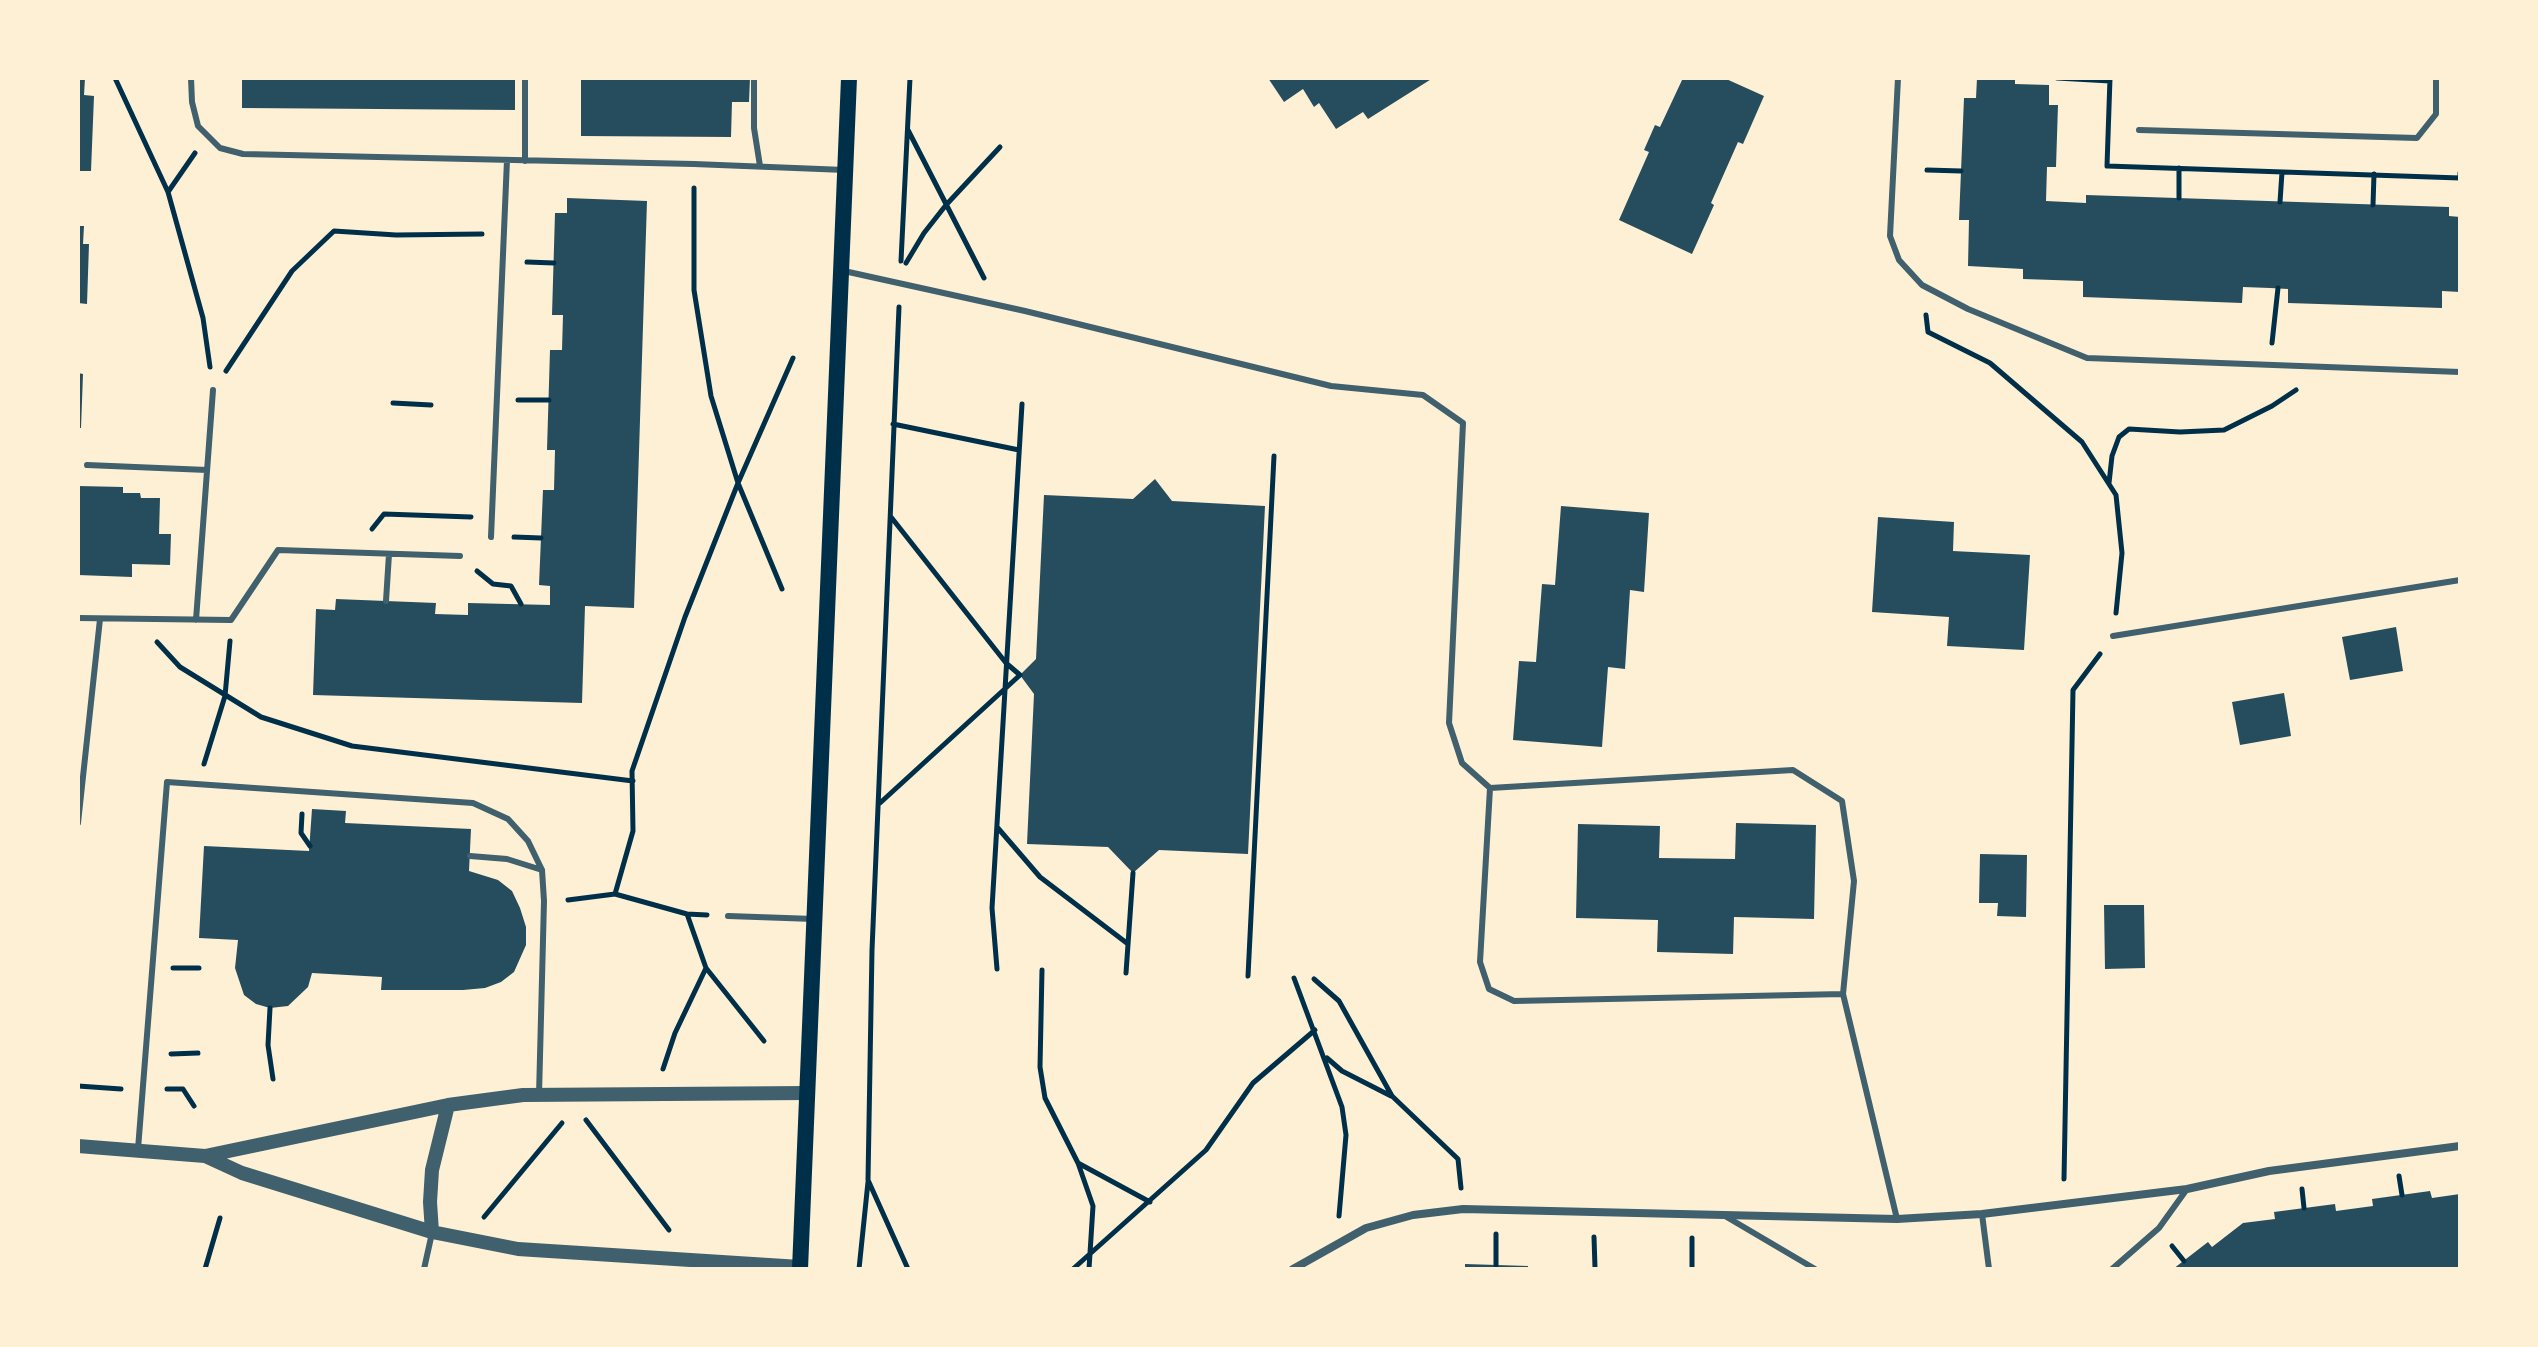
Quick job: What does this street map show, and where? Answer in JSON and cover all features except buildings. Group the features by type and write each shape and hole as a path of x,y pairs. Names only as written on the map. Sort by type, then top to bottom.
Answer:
{"main road":[{"path":"800,1268 849,78"}],"street":[{"path":"78,1146 205,1156 448,1105 539,1095 807,1093"},
{"path":"432,1232 432,1170 448,1105"},
{"path":"1293,1269 1366,1228 1413,1215 1463,1209 1897,1219 1982,1214 2187,1189 2269,1171 2460,1146"},
{"path":"205,1156 242,1173 432,1232 518,1249 800,1268"}],"lane":[{"path":"191,78 192,102 198,126 220,148 243,154 845,170"},
{"path":"525,78 525,161"},
{"path":"754,78 754,128 760,166"},
{"path":"1898,78 1890,236 1899,260 1922,285 1968,309 2087,358 2460,372"},
{"path":"2139,130 2417,138 2436,114 2436,78"},
{"path":"491,537 507,160"},
{"path":"840,271 997,304 1331,386 1423,395 1463,423 1449,723 1462,763 1490,788 1793,770 1842,801 1854,881 1843,994 1897,1219"},
{"path":"196,620 213,390"},
{"path":"87,465 207,470"},
{"path":"78,618 231,620 278,550 460,556"},
{"path":"386,601 389,554"},
{"path":"2113,636 2460,580"},
{"path":"78,823 100,619"},
{"path":"138,1152 167,782 473,803 508,819 528,841 542,870 544,901 539,1095"},
{"path":"1490,788 1480,962 1489,989 1514,1001 1843,994"},
{"path":"470,856 507,859 542,870"},
{"path":"728,916 814,919"},
{"path":"2112,1269 2159,1228 2187,1189"},
{"path":"1982,1214 1989,1269"},
{"path":"1723,1215 1815,1269"},
{"path":"424,1269 432,1232"}],"path":[{"path":"115,78 168,192 203,318 213,390"},
{"path":"910,78 900,275 924,233 1000,147"},
{"path":"2057,78 2110,80 2107,166 2460,178 2460,173"},
{"path":"907,130 997,304"},
{"path":"168,192 182,176 206,135"},
{"path":"694,164 694,290 711,396 738,483 782,589"},
{"path":"2179,168 2179,198"},
{"path":"1927,170 1961,171"},
{"path":"2280,202 2282,172"},
{"path":"2373,205 2374,174"},
{"path":"213,390 292,271 334,231 396,235 503,234"},
{"path":"1922,285 1928,332 1990,363 2082,442 2116,495 2122,553 2113,636 2073,690 2063,1204"},
{"path":"2270,366 2278,288"},
{"path":"859,1269 868,1180 872,964 898,322"},
{"path":"615,894 633,831 632,771 685,617 738,483 793,358"},
{"path":"2108,484 2112,456 2119,437 2129,429 2180,432 2224,430 2272,406 2299,388 2302,368"},
{"path":"393,403 431,405"},
{"path":"997,969 992,908 1022,404"},
{"path":"893,424 1019,450"},
{"path":"1248,976 1274,456"},
{"path":"384,514 439,517"},
{"path":"879,804 1020,675 1006,663 891,517"},
{"path":"460,556 493,584 511,586 521,604"},
{"path":"137,619 180,667 261,717 352,746 633,781"},
{"path":"198,784 225,696 231,620"},
{"path":"996,827 1040,877 1128,944"},
{"path":"301,833 310,846"},
{"path":"1126,973 1133,873"},
{"path":"544,901 615,894 687,914 728,916"},
{"path":"687,914 706,968 764,1041"},
{"path":"654,1094 675,1033 706,968"},
{"path":"1042,970 1040,1067 1045,1098 1078,1163 1093,1206 1089,1269"},
{"path":"1294,978 1342,1107 1346,1135 1335,1246"},
{"path":"1314,979 1339,1001 1392,1096"},
{"path":"270,1008 268,1045 273,1079"},
{"path":"1073,1269 1206,1150 1253,1083 1315,1030"},
{"path":"171,1054 198,1053"},
{"path":"1325,1057 1342,1071 1392,1096 1458,1159 1463,1209"},
{"path":"78,1086 114,1088"},
{"path":"183,1089 194,1106"},
{"path":"581,1114 667,1228"},
{"path":"498,1200 567,1117"},
{"path":"1078,1163 1150,1202"},
{"path":"868,1180 908,1269"},
{"path":"205,1269 220,1218"}]}
